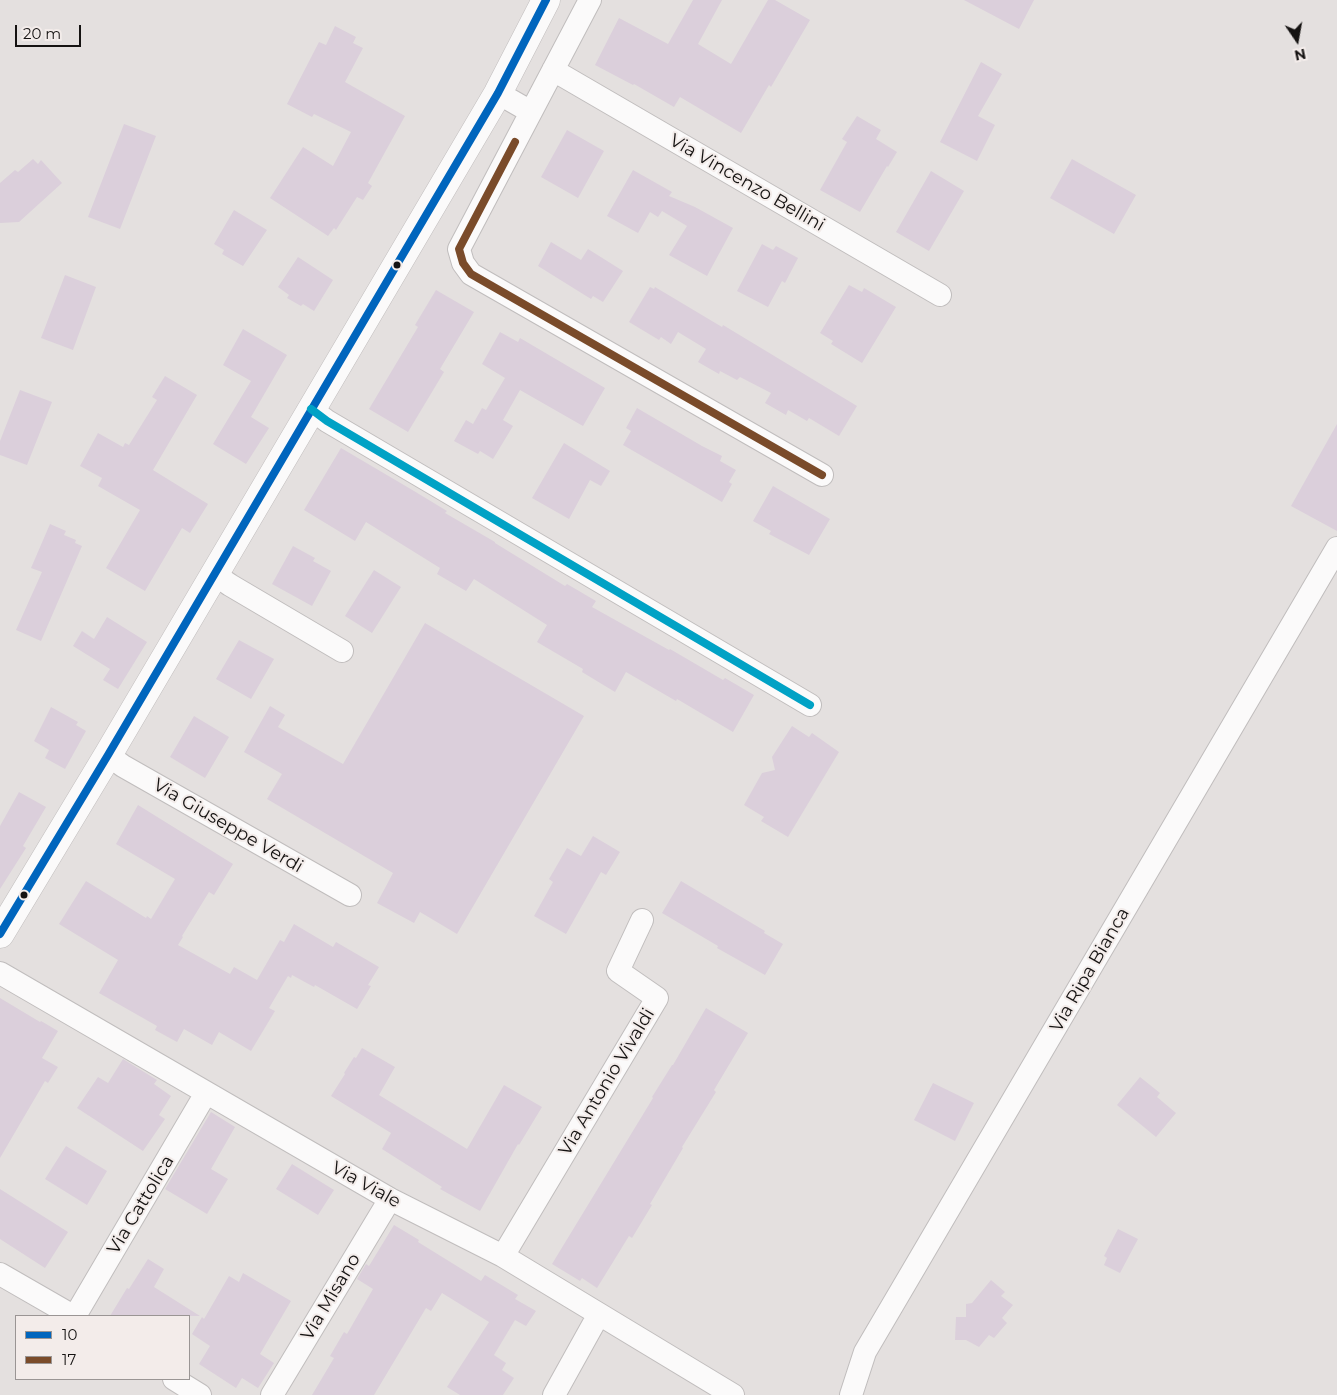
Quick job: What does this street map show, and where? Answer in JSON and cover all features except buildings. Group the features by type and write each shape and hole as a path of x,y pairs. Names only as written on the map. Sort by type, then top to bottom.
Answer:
{"main road":[{"path":"0,934 108,755 498,93 546,0"}],"street":[{"path":"590,0 459,248 463,263 471,274 822,475"},
{"name":"Via Vincenzo Bellini","path":"554,70 940,295"},
{"path":"498,93 531,112"},
{"path":"311,410 810,705"},
{"name":"Via Ripa Bianca","path":"851,1395 866,1352 1337,548"},
{"path":"214,574 230,586 342,651"},
{"name":"Via Giuseppe Verdi","path":"108,755 123,766 350,895"},
{"name":"Via Antonio Vivaldi","path":"503,1256 657,998 618,971 642,920"},
{"name":"Via Viale","path":"0,973 390,1199 503,1256 734,1395"},
{"name":"Via Cattolica","path":"75,1315 206,1093"},
{"name":"Via Misano","path":"272,1395 390,1199"},
{"path":"0,1274 72,1315"},
{"path":"554,1395 599,1314"},
{"path":"176,1380 200,1395"}],"transit line":[{"name":"10","path":"0,934 108,755 498,93 546,0"},
{"name":"17","path":"515,142 459,249 463,263 471,274 822,475"},
{"path":"311,409 327,421 810,705"}]}
